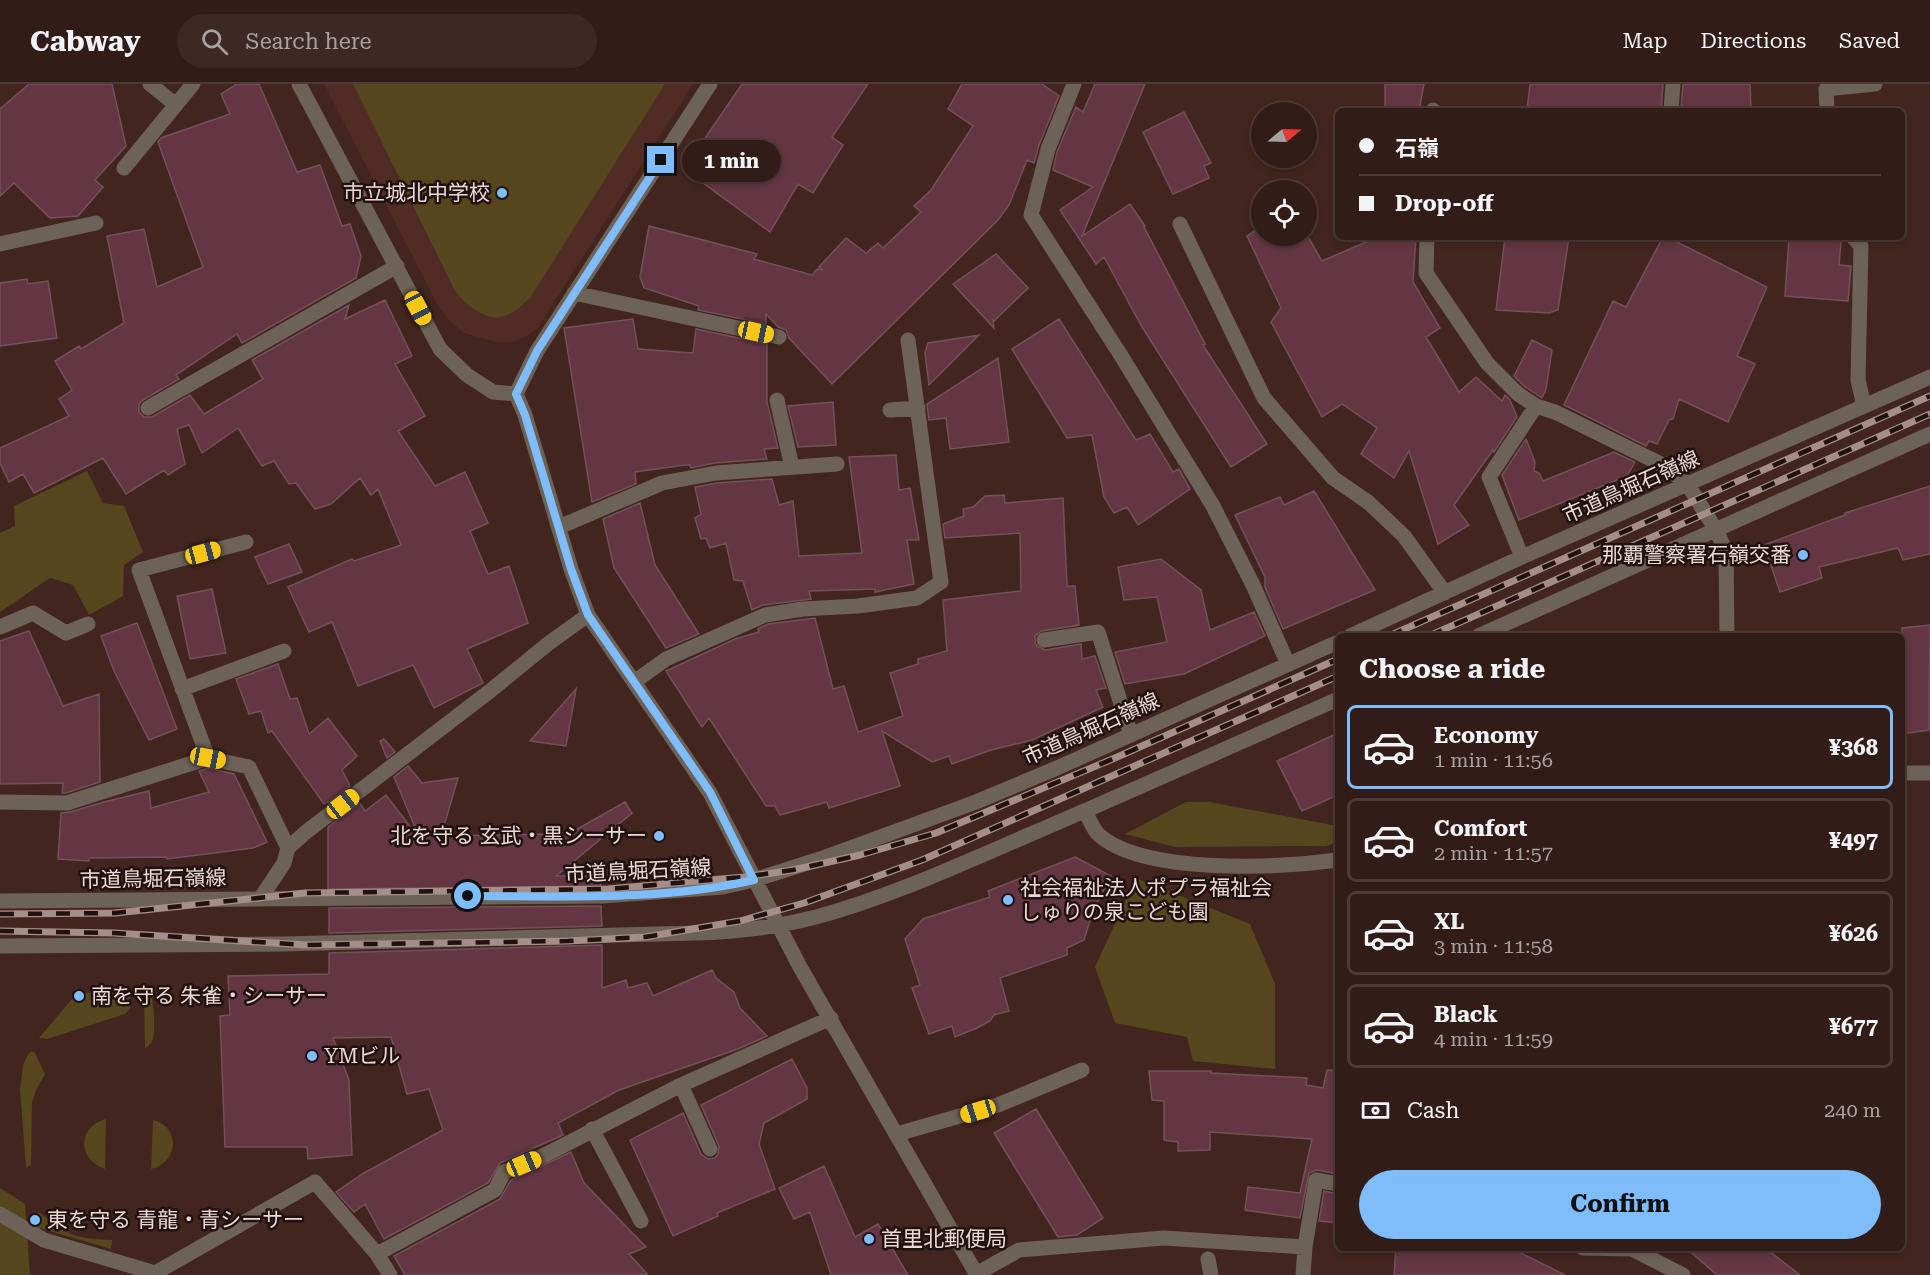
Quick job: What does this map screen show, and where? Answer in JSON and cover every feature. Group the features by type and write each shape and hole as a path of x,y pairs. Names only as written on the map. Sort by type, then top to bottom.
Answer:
{"street":[{"path":"150,84 176,105"},
{"path":"124,168 193,84"},
{"path":"299,84 440,349 467,375 493,392 516,394"},
{"path":"710,84 537,351 516,394 525,415 571,569 588,615 710,792 777,924 977,1274 1019,1250 1164,1238 1305,1247"},
{"path":"1074,84 1048,149 1031,215 1213,506 1253,585 1288,664"},
{"path":"1671,108 1673,84"},
{"path":"1827,108 1826,89 1875,84"},
{"path":"0,244 96,223"},
{"path":"1180,224 1264,398 1333,478 1368,502 1404,536 1445,593"},
{"path":"1427,240 1426,273 1487,363 1518,394 1536,406 1555,412 1665,466 1688,485 1716,530 1726,551 1728,633"},
{"path":"1856,240 1861,246 1858,380 1864,406"},
{"path":"148,408 397,266"},
{"path":"574,293 779,337"},
{"path":"634,682 666,659 765,615 917,598 941,582 908,340"},
{"name":"市道鳥堀石嶺線","path":"1357,633 1522,557 1930,377"},
{"path":"777,400 792,467"},
{"path":"1522,557 1489,477 1536,406"},
{"path":"890,410 918,408"},
{"path":"1485,633 1930,434"},
{"path":"559,527 662,483 716,472 837,464"},
{"path":"208,758 139,570 246,542"},
{"path":"0,627 33,613 66,633 88,624"},
{"path":"260,898 284,862 288,848 306,832 588,615"},
{"path":"1044,640 1098,632 1131,735"},
{"name":"市道鳥堀石嶺線","path":"0,901 603,896 723,887 754,880 820,859 976,802 1335,643"},
{"path":"182,689 284,651"},
{"path":"0,946 284,944 685,934 746,930 813,918 927,879 1335,700"},
{"path":"0,802 67,802 208,758 249,767 288,848"},
{"path":"1905,773 1930,773"},
{"path":"1085,811 1098,834 1130,853 1165,862 1210,865 1293,864 1335,860"},
{"path":"377,1254 495,1190 504,1172 545,1155 681,1085 831,1018"},
{"path":"897,1134 998,1105 1082,1070"},
{"path":"681,1085 710,1149"},
{"path":"592,1129 641,1221"},
{"path":"1303,1275 1305,1247 1316,1180 1335,1183"},
{"path":"0,1214 44,1240 154,1273 315,1182 377,1254 390,1275"},
{"path":"1636,1251 1683,1275"},
{"path":"1208,1259 1211,1275"}],"shaded area":[{"name":"市立城北中学校","path":"324,84 693,84 537,329 513,342 496,342 464,333 449,320 436,302"},
{"name":"市立城北中学校","path":"353,84 665,84 530,298 507,315 492,317 478,312 455,291"},
{"path":"87,471 103,503 124,506 143,552 124,565 123,596 89,615 73,585 50,578 0,612 0,533 15,526 14,506"},
{"path":"1186,802 1210,802 1335,825 1335,843 1326,846 1175,847 1125,834"},
{"path":"1136,878 1250,924 1275,984 1275,1069 1193,1061 1187,1037 1115,1023 1095,967"},
{"path":"77,993 125,993 130,997 130,1008 125,1014 47,1039 39,1038"},
{"path":"144,993 151,995 154,1019 152,1042 145,1049"},
{"path":"32,1051 45,1074 32,1103 31,1165 26,1168 20,1089 23,1065"},
{"path":"106,1119 105,1169 96,1165 89,1158 84,1143 90,1128"},
{"path":"153,1120 168,1130 173,1144 167,1159 151,1169"},
{"path":"0,1188 25,1204 30,1275 0,1275"},
{"path":"39,1212 64,1231 80,1237 112,1240 111,1249 29,1225 29,1219"}],"building":[{"path":"29,84 112,84 126,146 95,180 103,187 78,216 50,218 14,183 0,196 0,109"},
{"path":"237,84 259,84 297,172 320,165 342,226 350,224 361,256 356,278 242,343 237,334 176,375 179,379 143,400 139,404 139,412 144,417 152,417 190,395 204,414 263,379 252,360 349,305 345,319 385,300 412,356 395,364 425,416 398,431 435,486 465,472 488,523 470,531 488,574 509,566 528,623 467,649 483,683 434,708 413,665 358,686 332,622 309,632 288,587 352,559 354,561 401,545 378,489 371,495 360,478 331,504 315,509 296,483 289,484 274,461 262,466 238,428 202,453 189,425 177,429 185,464 168,475 164,470 126,494 103,458 34,493 23,474 9,482 0,463 0,448 69,416 59,399 72,390 55,361 79,346 81,349 124,323 107,236 144,229 157,287 203,267 158,142 161,138 230,114 221,94"},
{"path":"742,84 868,84 832,137 843,145 813,193 798,184 770,232 684,169"},
{"path":"962,84 1042,84 1059,96 1034,163 1027,160 1009,205 998,220 832,384 789,338 786,330 778,327 766,314 766,324 698,310 699,306 644,288 640,277 649,226 757,254 754,259 812,275 817,269 823,270 819,267 846,238 866,253 878,243 883,248 921,212 914,206 931,190 973,126 948,109"},
{"path":"1095,84 1145,84 1082,236 1130,204 1145,226 1205,344 1203,345 1267,444 1231,467 1142,327 1104,257 1096,264 1060,210 1093,187 1053,170 1057,152 1076,107 1083,112"},
{"path":"1385,84 1424,84 1420,108 1385,108"},
{"path":"1530,84 1663,84 1661,108 1527,108"},
{"path":"1683,84 1750,84 1751,108 1681,108"},
{"path":"1184,112 1211,163 1204,166 1209,178 1173,194 1143,132"},
{"path":"1366,240 1416,240 1413,282 1440,328 1426,337 1459,392 1476,377 1502,401 1505,395 1510,400 1517,417 1454,505 1469,525 1438,544 1409,451 1394,478 1361,454 1377,428 1342,404 1322,417 1271,322 1281,308 1252,246 1313,246 1322,261 1366,242"},
{"path":"1505,240 1569,240 1558,310 1549,313 1496,310"},
{"path":"1661,240 1673,240 1767,287 1737,356 1755,364 1728,422 1679,399 1673,419 1669,420 1657,444 1649,441 1646,446 1564,405 1613,301 1626,307"},
{"path":"1789,240 1841,241 1839,265 1851,266 1848,301 1785,296"},
{"path":"996,254 1028,288 994,321 993,319 994,328 953,284"},
{"path":"27,279 28,284 48,281 57,338 0,346 0,283"},
{"path":"633,319 638,349 693,353 696,329 767,344 767,402 778,448 764,449 767,459 715,463 691,468 690,465 685,465 635,472 636,484 592,502 564,328"},
{"path":"1059,319 1136,440 1150,434 1173,472 1179,469 1190,489 1138,525 1127,507 1114,513 1104,497 1092,435 1067,438 1012,349"},
{"path":"979,335 929,385 925,353 928,343"},
{"path":"1532,340 1552,350 1546,389 1542,398 1514,376"},
{"path":"998,358 1009,442 950,449 946,418 929,420 927,404"},
{"path":"833,402 836,445 798,447 788,406"},
{"path":"1526,439 1535,462 1534,471 1539,473 1543,481 1614,452 1635,462 1627,476 1519,520 1502,475"},
{"path":"896,455 899,490 910,488 919,540 907,540 914,584 875,592 875,589 809,591 811,599 763,605 752,610 743,581 734,580 726,543 710,548 706,538 701,539 695,518 701,514 695,487 772,479 779,505 793,501 799,556 862,553 849,457"},
{"path":"1930,486 1930,554 1903,560 1898,548 1819,567 1822,578 1780,592 1764,545 1845,515 1845,513"},
{"path":"1314,491 1375,590 1283,629 1265,587 1265,577 1235,515 1280,497 1284,505"},
{"path":"1004,495 1005,503 1063,498 1067,586 1075,586 1079,625 1042,631 1035,636 1035,642 1037,646 1045,650 1081,644 1082,659 1095,656 1106,688 1096,690 1103,707 1032,740 991,750 952,764 949,756 932,762 882,731 900,786 829,808 827,802 780,815 775,806 766,806 709,718 702,727 666,671 735,639 759,632 758,629 768,624 815,618 833,689 844,686 858,732 903,716 890,673 918,664 918,659 947,651 943,600 1021,591 1020,533 945,538 943,524 964,516 963,509 973,507 985,496"},
{"path":"640,503 655,565 699,634 666,648 614,568 603,519"},
{"path":"289,544 302,572 268,584 255,557"},
{"path":"1161,559 1201,590 1210,630 1254,612 1265,636 1184,674 1125,684 1115,652 1167,642 1157,597 1124,600 1118,567"},
{"path":"212,589 226,653 190,659 177,596"},
{"path":"137,623 177,729 149,740 114,671 101,636"},
{"path":"1930,625 1929,730 1905,734 1905,633 1902,633 1902,628"},
{"path":"29,631 63,706 99,694 100,782 66,793 62,793 63,783 0,784 0,641"},
{"path":"278,664 290,699 297,698 309,734 328,718 357,756 342,770 350,786 328,803 328,801 324,804 272,731 268,733 261,711 249,714 236,679"},
{"path":"576,689 566,746 530,741"},
{"path":"1335,734 1335,796 1302,811 1277,761"},
{"path":"384,739 395,752 387,758 380,741"},
{"path":"408,766 422,783 458,778 441,836 557,834 574,831 625,802 632,813 556,876 601,875 601,886 328,889 328,827 360,803 365,811 386,795 412,829 415,827 394,777"},
{"path":"208,768 234,774 267,842 253,848 167,859 166,857 89,858 89,861 58,859 61,813 149,791 151,808 209,792 199,771"},
{"path":"1075,857 1111,876 1093,911 1084,940 1067,948 1067,955 1000,978 1009,1011 994,1015 990,1021 955,1037 952,1026 929,1034 912,988 920,985 905,939 923,919 990,897 988,891"},
{"path":"601,906 602,926 329,933 329,908"},
{"path":"602,945 602,988 626,980 628,988 647,983 653,996 712,970 716,978 734,992 740,1008 767,1036 738,1049 619,1090 558,1123 563,1135 500,1163 488,1183 384,1239 365,1204 354,1212 336,1192 364,1173 443,1130 429,1089 407,1094 391,1037 333,1038 349,1080 352,1155 308,1159 307,1147 225,1147 220,1016 230,1015 228,976 329,974 329,953"},
{"path":"792,1059 807,1088 807,1099 764,1123 759,1144 775,1189 717,1213 718,1216 673,1236 630,1140 683,1113 701,1154 708,1159 715,1158 719,1146 701,1105"},
{"path":"1327,1070 1335,1071 1335,1173 1317,1170 1309,1173 1300,1218 1245,1210 1248,1187 1300,1193 1312,1139 1210,1132 1210,1150 1178,1151 1178,1142 1164,1140 1164,1101 1152,1100 1149,1071 1211,1071 1211,1073 1307,1078 1306,1085 1323,1088"},
{"path":"1036,1109 1103,1218 1077,1235 1058,1237 994,1133"},
{"path":"571,1152 584,1183 646,1247 629,1254 648,1275 405,1275 394,1256 500,1199 511,1180"},
{"path":"824,1166 855,1237 878,1224 908,1275 831,1275 810,1212 794,1219 779,1188"},
{"path":"1324,1191 1335,1193 1335,1223 1319,1221"},
{"path":"1396,1251 1517,1251 1565,1275 1394,1275"},
{"path":"1689,1251 1769,1251 1800,1275 1717,1275"}],"railway":[{"path":"1396,633 1930,396"},
{"path":"1436,633 1930,414"},
{"path":"0,914 115,913 305,893 608,889 744,877 793,870 860,855 936,833 1115,758 1335,660"},
{"path":"0,931 114,933 306,945 568,941 645,937 740,921 804,903 922,860 1335,677"}],"place":[{"name":"市立城北中学校","path":"502,193"},
{"name":"那覇警察署石嶺交番","path":"1803,555"},
{"name":"北を守る 玄武・黒シーサー","path":"659,836"},
{"name":"社会福祉法人ポプラ福祉会 しゅりの泉こども園","path":"1008,900"},
{"name":"南を守る 朱雀・シーサー","path":"79,996"},
{"name":"YMビル","path":"312,1056"},
{"name":"東を守る 青龍・青シーサー","path":"35,1220"},
{"name":"首里北郵便局","path":"869,1239"}],"route":[{"path":"468,896 625,895 723,887 754,880 710,792 588,615 571,569 525,415 516,394 537,351 661,160"}]}
